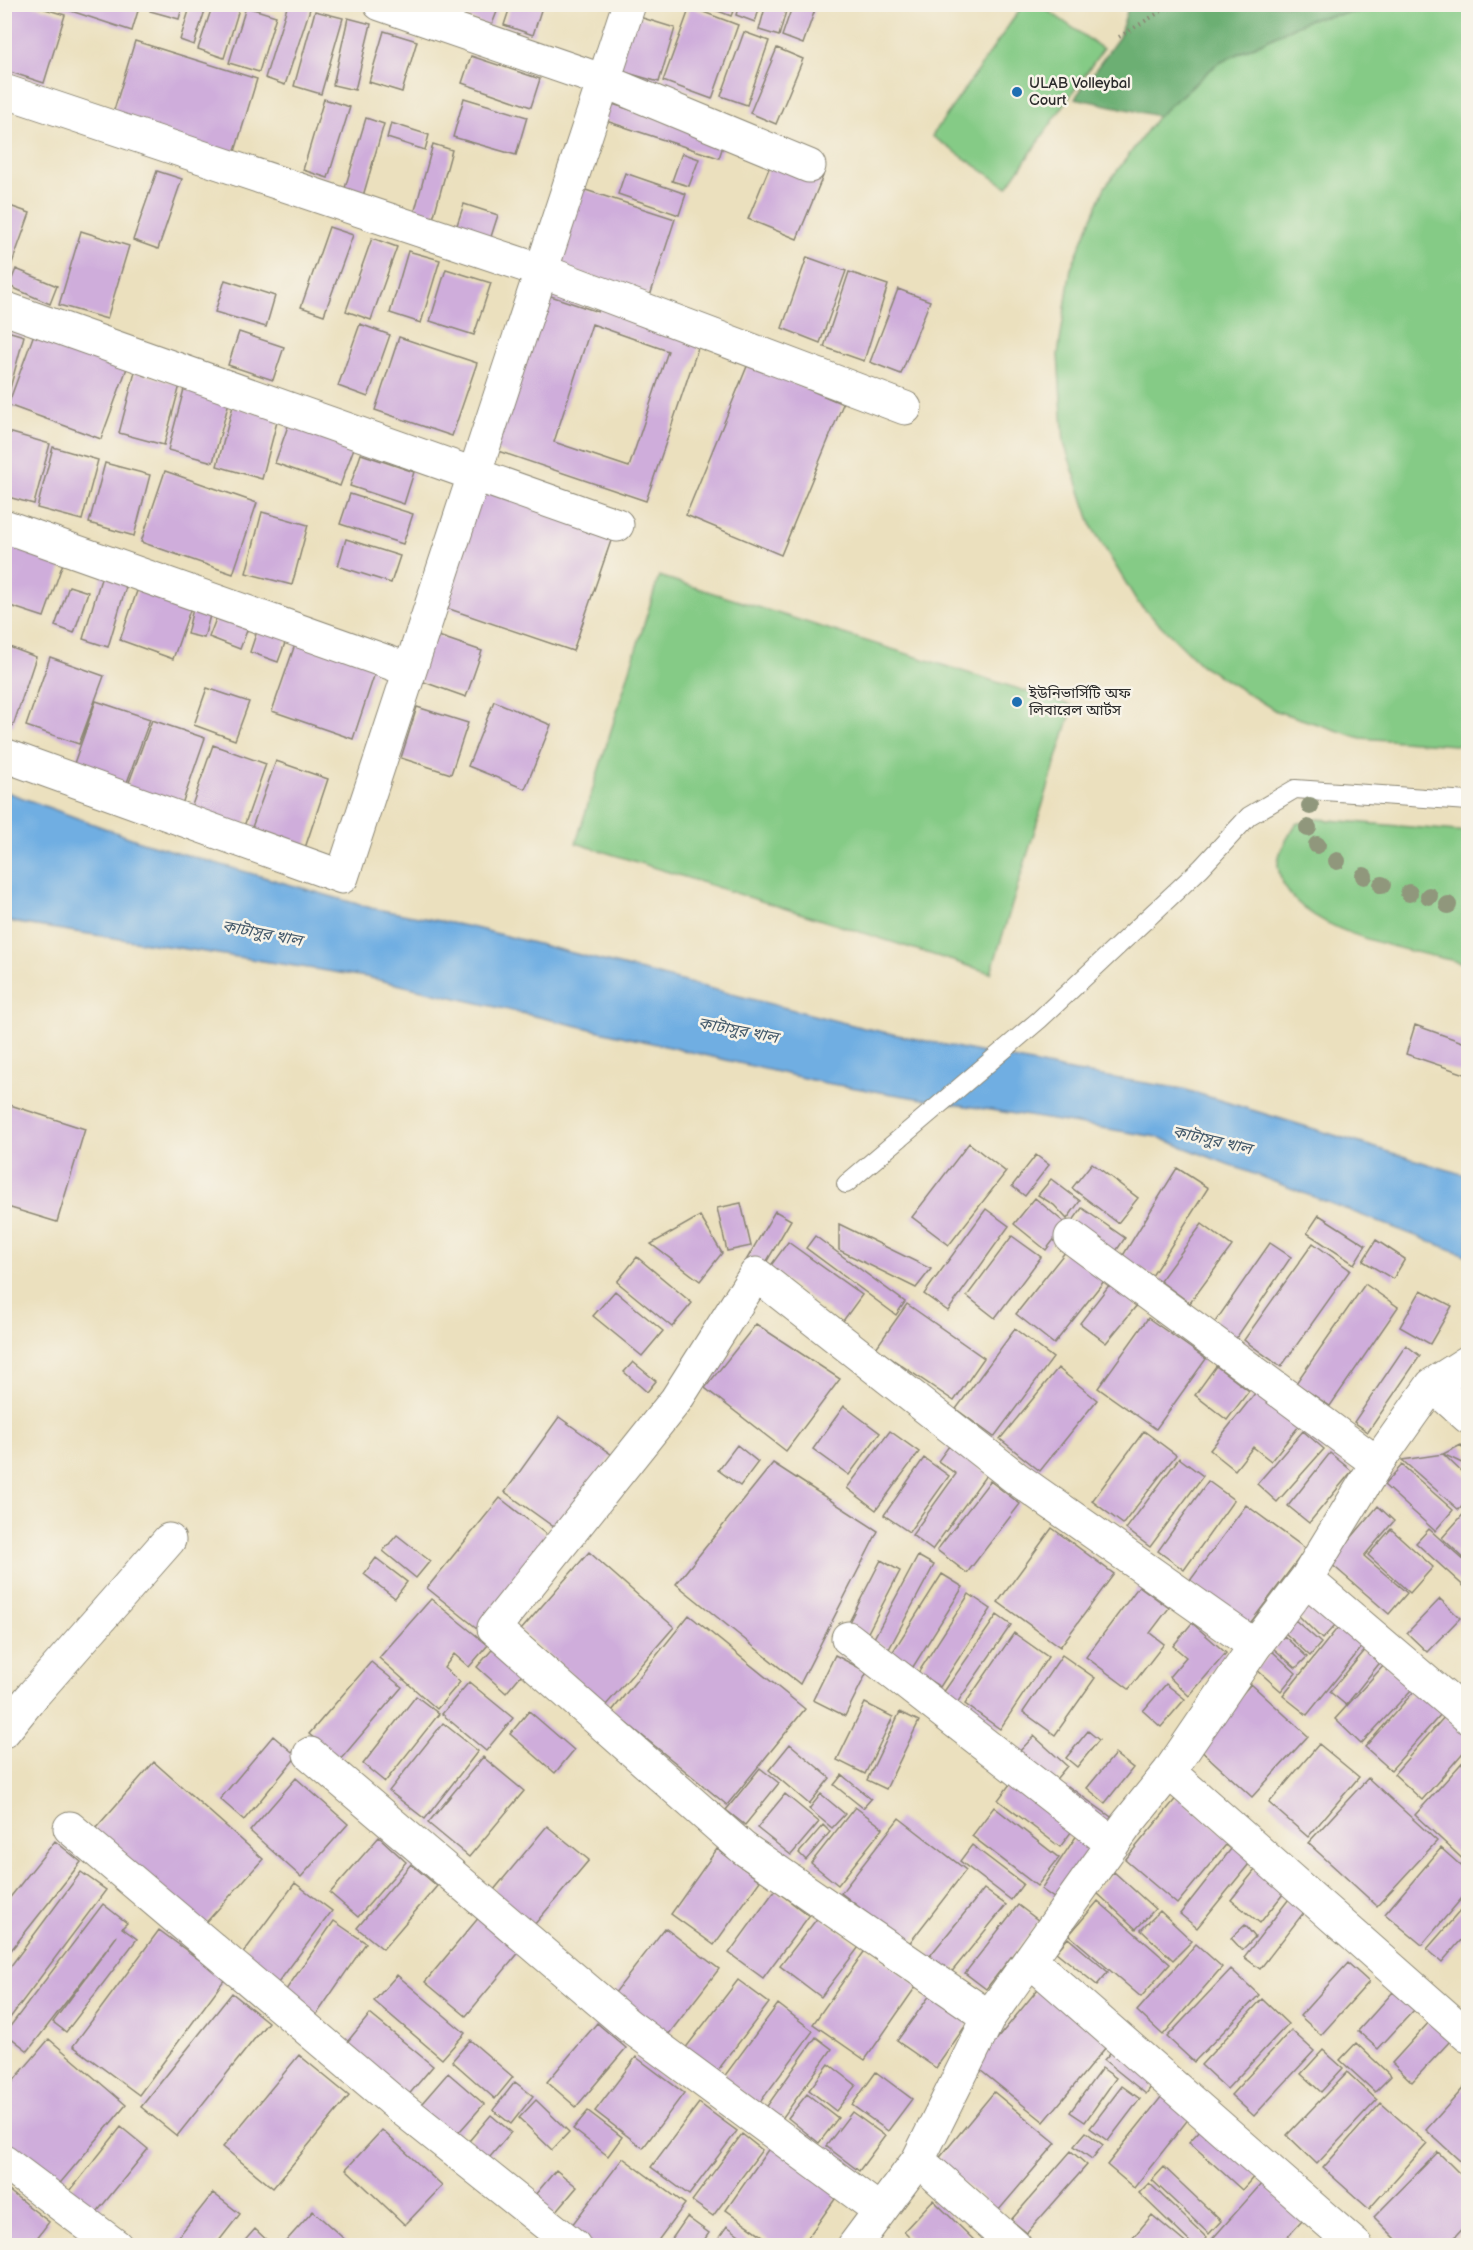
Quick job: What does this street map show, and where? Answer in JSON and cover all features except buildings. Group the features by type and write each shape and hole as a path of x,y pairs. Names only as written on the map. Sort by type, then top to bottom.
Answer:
{"street":[{"path":"380,4 604,81 810,166"},
{"path":"4,755 342,877 629,4"},
{"path":"4,91 542,271 904,408"},
{"path":"4,308 617,525"},
{"path":"4,526 410,670"},
{"path":"1071,1237 1377,1463"},
{"path":"989,2017 743,1848 494,1628 676,1400 756,1274 1016,1478 1254,1646"},
{"path":"854,2246 918,2160 989,2017 1113,1844 1168,1772 1254,1646 1306,1579 1377,1463 1432,1385 1468,1362"},
{"path":"1432,1385 1468,1418"},
{"path":"4,1731 169,1540"},
{"path":"1306,1579 1468,1717"},
{"path":"848,1638 1113,1844"},
{"path":"310,1754 628,2025 879,2210"},
{"path":"1168,1772 1468,2036"},
{"path":"70,1828 390,2100 574,2246"},
{"path":"1030,1961 1356,2246"},
{"path":"918,2160 1015,2246"},
{"path":"4,2163 116,2246"}],"lane":[{"path":"846,1184 1036,1023 1201,868 1249,816 1295,789 1468,801"}],"path":[{"path":"1119,37 1173,4"}],"green space":[{"path":"1129,4 1402,5 1310,19 1217,64 1158,116 1075,98 1119,37"},
{"name":"ULAB Volleybal Court","path":"1023,5 1040,5 1103,49 1007,187 932,136"},
{"path":"1402,5 1468,5 1468,746 1361,738 1276,711 1201,665 1138,603 1092,527 1064,443 1058,355 1071,268 1105,187 1158,116 1217,64 1310,19"},
{"path":"659,576 1073,706 991,973 576,843"},
{"path":"1318,819 1468,832 1468,964 1417,953 1356,935 1327,923 1303,908 1286,889 1278,866 1279,855 1296,824"}],"water":[{"name":"কাটাসুর খাল","path":"4,791 142,842 371,908 471,927 864,1028 1070,1071 1183,1089 1468,1176 1468,1256 1157,1137 825,1083 366,977 5,921"}],"place":[{"name":"ULAB Volleybal Court","path":"1017,92"},
{"name":"ইউনিভার্সিটি অফ লিবারেল আর্টস","path":"1017,702"}]}
